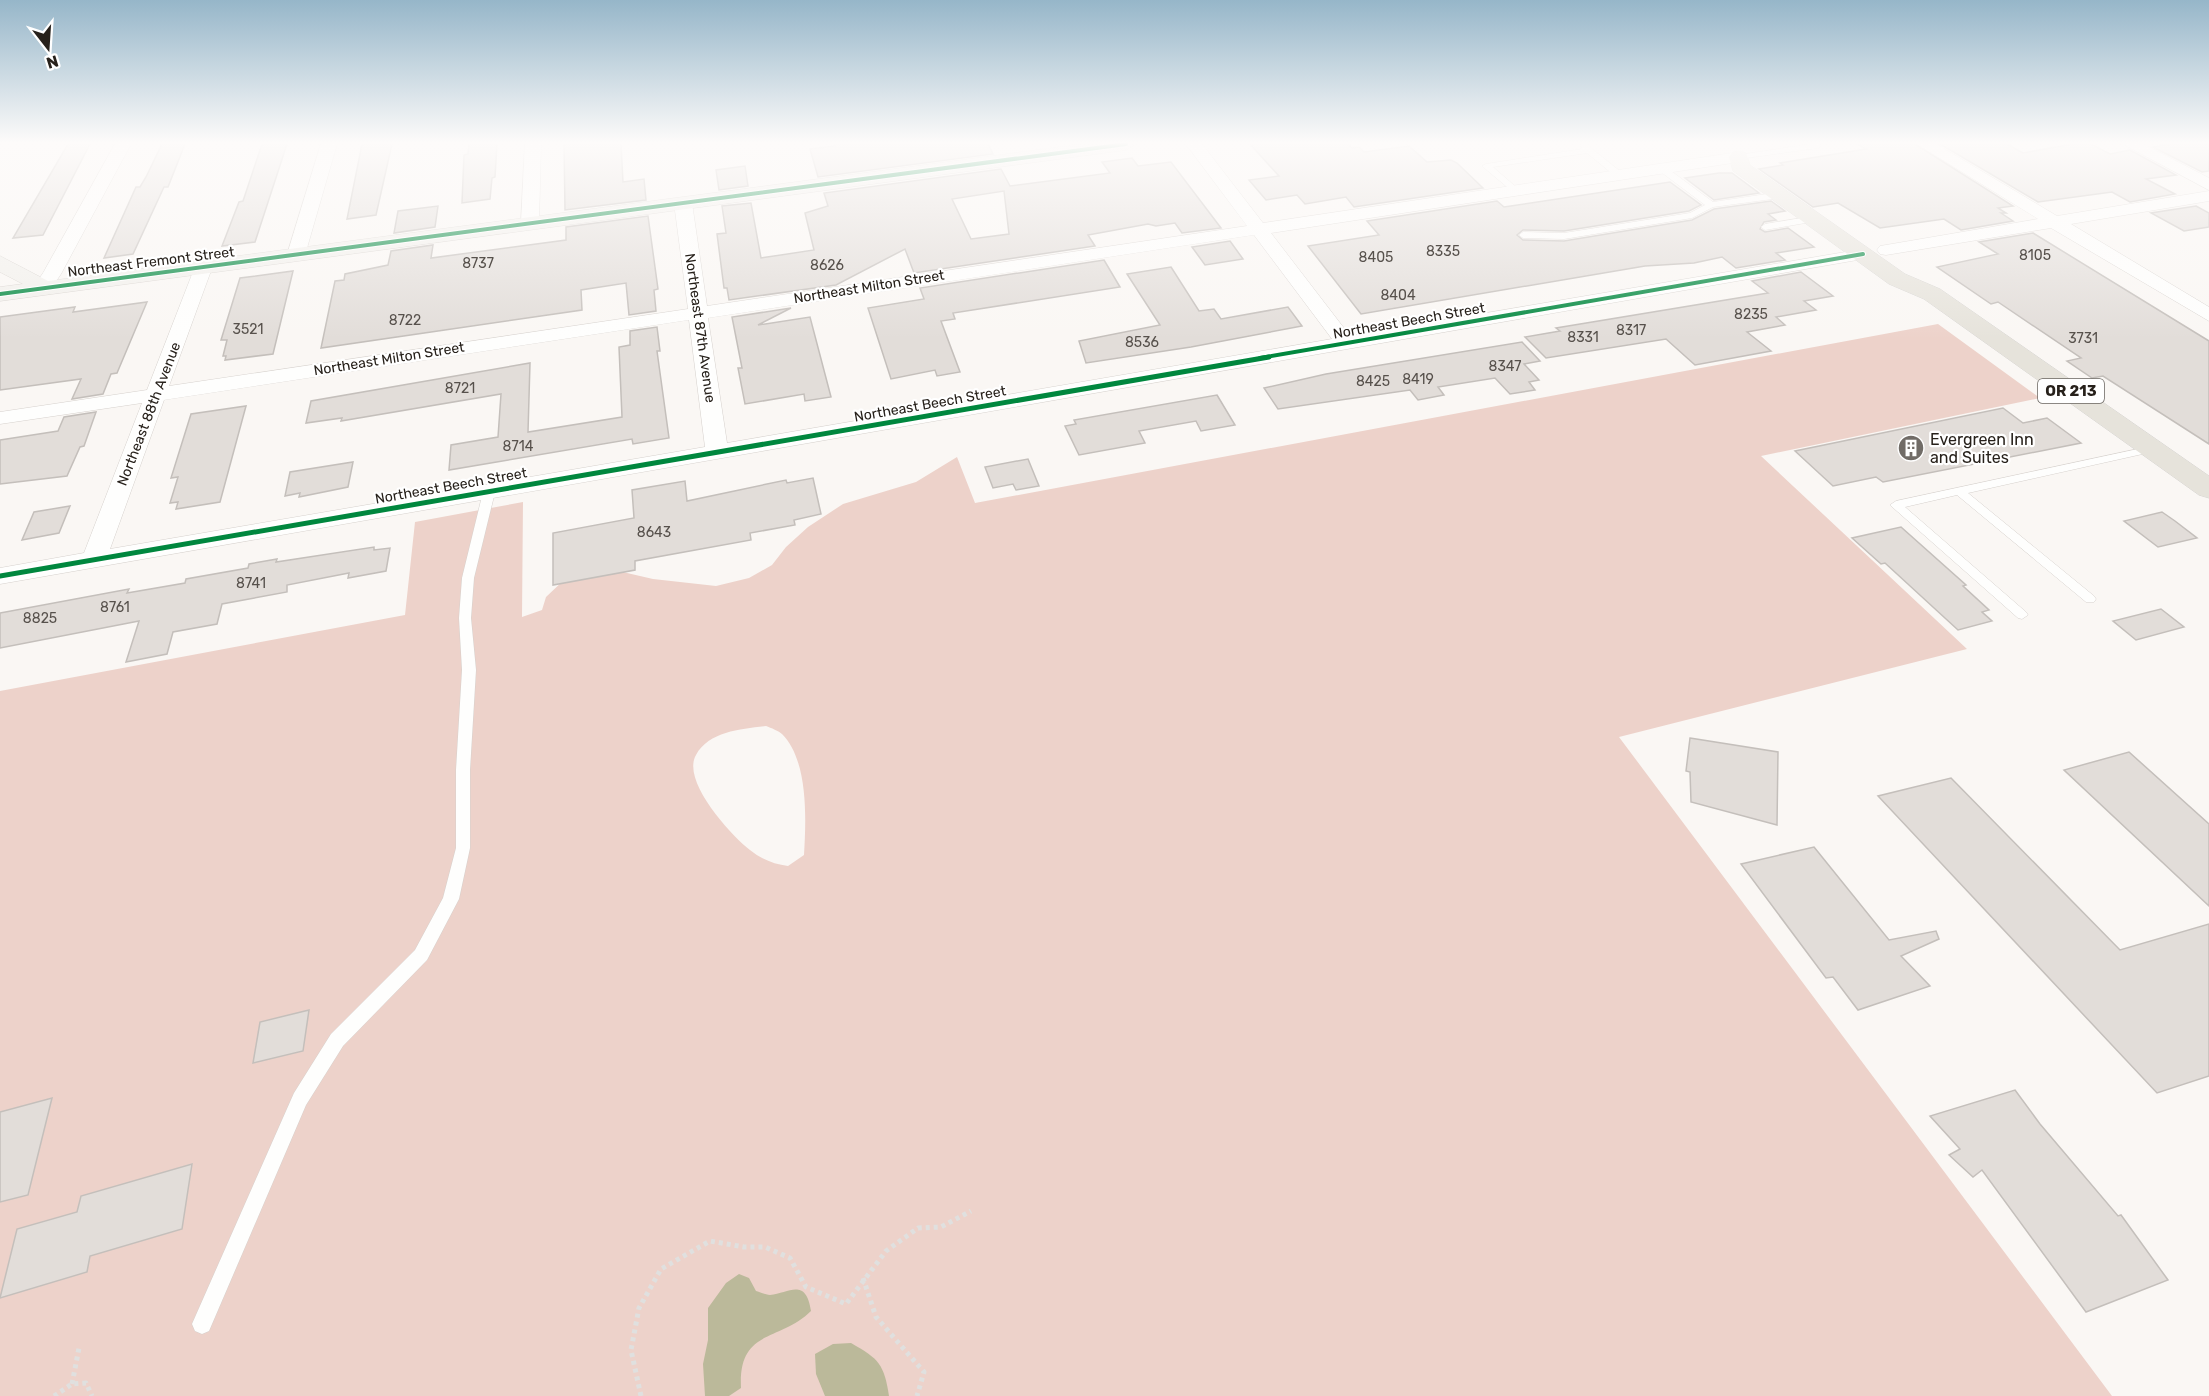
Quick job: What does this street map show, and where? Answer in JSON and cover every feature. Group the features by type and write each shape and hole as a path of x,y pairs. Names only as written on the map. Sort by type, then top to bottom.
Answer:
{"main road":[{"name":"OR 213","path":"1800,209 1897,279 1932,294 2209,489"},
{"name":"OR 213","path":"1827,209 1920,274 1932,294"}],"street":[{"path":"0,263 37,282 41,289 52,274 87,209"},
{"path":"296,255 310,209"},
{"path":"530,224 531,209"},
{"name":"Northeast Fremont Street","path":"0,294 638,209"},
{"name":"Northeast 87th Avenue","path":"684,209 717,453"},
{"path":"1243,209 1346,344"},
{"name":"Northeast Milton Street","path":"0,418 1381,209"},
{"path":"2033,209 2209,315"},
{"path":"1886,250 2131,209"},
{"name":"Northeast Beech Street","path":"0,576 1863,254"},
{"name":"Northeast 88th Avenue","path":"94,560 203,268"}],"lane":[{"path":"1523,235 1564,236 1692,215 1703,209"},
{"path":"1765,227 1814,219"},
{"path":"2022,615 1896,505 2152,448"},
{"path":"1959,491 2090,599"},
{"path":"202,1324 300,1099 338,1040 421,956 451,898 463,848 462,770 469,670 465,618 468,578 489,492"}],"path":[{"path":"641,1396 631,1350 639,1308 661,1269 690,1252 710,1241 733,1243 744,1247 765,1247 790,1258 807,1287 846,1304 863,1278 886,1251 918,1228 941,1227 971,1211"},
{"path":"863,1278 876,1317 924,1372 917,1396"},
{"path":"72,1384 79,1348"},
{"path":"54,1396 72,1384 86,1383 90,1387 92,1396"}],"shaded area":[{"path":"1938,324 2040,398 1761,456 1967,649 1619,737 2112,1396 0,1396 0,691 405,615 415,522 523,502 522,617 542,610 546,597 565,579 614,570 653,579 716,586 749,578 772,565 786,547 808,527 843,504 916,482 957,457 975,503","holes":["766,726 781,733 791,746 797,760 804,792 804,855 788,866 773,862 750,850 710,807 695,779 693,766 696,755 709,741 737,730"]},
{"path":"739,1274 749,1278 756,1291 767,1295 801,1290 809,1300 811,1311 799,1321 754,1345 746,1355 742,1369 741,1388 729,1396 705,1396 703,1364 708,1340 708,1308 726,1283"},
{"path":"851,1343 874,1358 879,1364 885,1376 889,1396 825,1396 816,1374 815,1354 833,1344"}],"building":[{"path":"30,209 56,209 43,235 13,238"},
{"path":"126,209 154,209 133,254 104,258"},
{"path":"236,209 266,209 255,242 222,246"},
{"path":"349,209 377,209 376,215 347,219"},
{"path":"438,209 435,227 394,233 398,211"},
{"path":"722,209 752,209 761,258 814,250 805,213 818,209 957,209 971,239 1009,234 1006,209 1207,209 1221,228 1182,233 1175,223 1156,226 1148,224 1088,235 1095,246 914,273 905,249 836,285 729,300 727,288 724,288 717,234 726,233"},
{"path":"1444,209 1693,209 1564,231 1523,230 1517,235 1523,240 1564,241 1692,220 1714,209 1782,209 1785,211 1768,214 1776,220 1764,222 1760,229 1765,232 1788,228 1814,247 1776,253 1785,260 1736,268 1722,257 1694,263 1645,266 1361,314 1308,246 1379,235 1367,221"},
{"path":"1848,209 2000,209 2006,213 2001,213 2013,221 1961,230 1944,219 1880,228"},
{"path":"2176,209 2202,209 2209,213 2209,227 2184,231 2151,213"},
{"path":"648,216 658,289 654,290 656,311 629,315 626,283 581,290 582,310 321,348 335,281 344,280 345,274 388,265 391,251 433,245 431,258 566,240 566,227"},
{"path":"2033,233 2209,341 2209,444 2103,376 2092,378 2067,361 2081,358 1998,302 1991,304 1937,267 1998,254 1979,242"},
{"path":"1230,241 1243,259 1205,265 1192,247"},
{"path":"1104,260 1120,287 953,313 955,319 941,321 960,372 937,376 935,370 891,379 868,308 924,299 920,288"},
{"path":"1171,267 1199,311 1214,309 1221,319 1288,307 1302,326 1191,347 1086,363 1079,341 1160,325 1127,274"},
{"path":"293,271 273,354 225,360 226,356 223,356 227,340 221,340 240,278"},
{"path":"1801,272 1833,296 1804,301 1816,310 1776,317 1785,325 1747,332 1771,351 1695,365 1666,339 1546,358 1525,337 1560,331 1556,328 1768,293 1752,281"},
{"path":"147,302 117,373 111,374 103,394 72,399 81,379 0,390 0,317 75,307 73,312"},
{"path":"791,308 758,325 810,317 831,397 805,401 804,394 745,404 738,368 742,368 732,317"},
{"path":"657,327 660,351 657,351 669,438 633,444 632,439 449,470 451,445 498,437 501,394 341,421 342,418 306,423 311,401 530,363 528,432 622,417 619,347 630,345 630,331"},
{"path":"1522,342 1540,361 1524,364 1539,380 1529,382 1535,390 1510,394 1495,378 1438,387 1444,395 1418,400 1410,390 1278,409 1264,388 1326,374"},
{"path":"1217,395 1235,425 1201,431 1196,421 1139,431 1145,443 1079,455 1065,426 1076,424 1074,420"},
{"path":"246,406 220,502 176,509 178,502 170,503 178,477 171,478 191,414"},
{"name":"Evergreen Inn and Suites","path":"2003,408 2023,423 2047,418 2081,443 1883,482 1876,477 1833,486 1795,451"},
{"path":"96,412 84,446 80,447 67,476 0,484 0,440 58,431 64,417"},
{"path":"1028,459 1039,486 1016,490 1013,484 993,488 985,467"},
{"path":"353,462 348,487 299,497 300,493 285,496 290,472"},
{"path":"813,478 821,514 794,520 795,525 750,533 751,540 635,561 635,570 553,585 553,533 634,518 632,490 685,481 687,501 786,480 787,483"},
{"path":"70,506 59,533 22,540 34,512"},
{"path":"2162,512 2197,538 2158,547 2124,521"},
{"path":"1901,527 1966,585 1963,586 1989,610 1982,612 1992,621 1958,630 1885,563 1881,564 1852,538"},
{"path":"374,547 374,550 390,548 386,571 348,578 349,573 287,585 287,592 222,604 217,624 173,632 167,654 126,662 139,621 0,648 0,613 129,589 127,593 185,583 186,579 248,568 249,564 277,559 276,562"},
{"path":"2161,609 2184,627 2136,640 2113,621"},
{"path":"1690,738 1778,752 1777,825 1691,802 1690,772 1686,771"},
{"path":"2129,752 2209,824 2209,906 2064,770"},
{"path":"1951,778 2120,950 2209,924 2209,1076 2157,1093 1878,796"},
{"path":"1814,847 1889,940 1936,931 1939,939 1901,956 1930,986 1858,1010 1833,977 1826,978 1741,864"},
{"path":"309,1010 303,1051 253,1063 260,1022"},
{"path":"2015,1090 2040,1124 2118,1216 2121,1215 2168,1280 2086,1312 1982,1170 1973,1177 1949,1155 1960,1149 1930,1116"},
{"path":"52,1098 28,1195 0,1202 0,1112"},
{"path":"192,1164 182,1229 90,1256 87,1272 0,1298 17,1229 77,1212 81,1196"}],"cycle path":[{"path":"0,294 637,209"},
{"path":"0,576 1863,254"}],"place":[{"name":"Evergreen Inn and Suites","path":"1911,448"}]}
